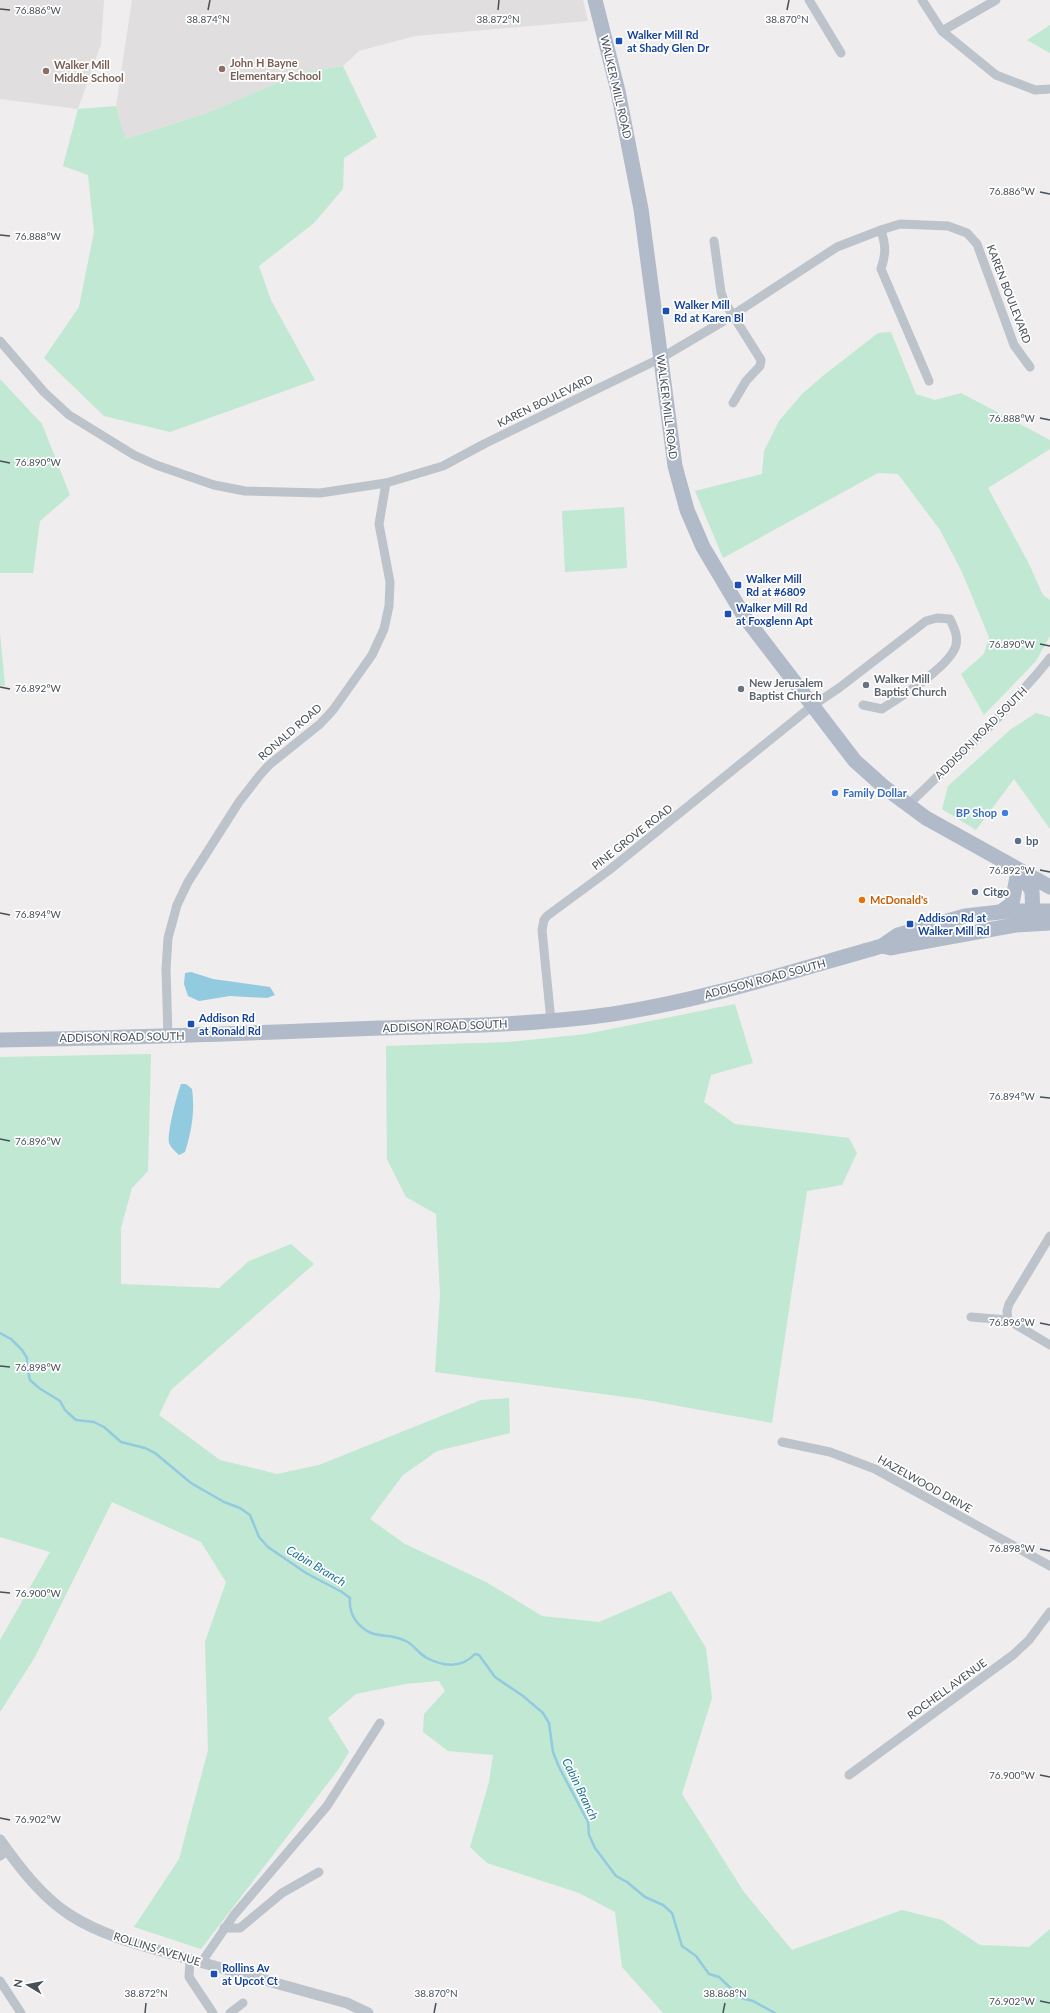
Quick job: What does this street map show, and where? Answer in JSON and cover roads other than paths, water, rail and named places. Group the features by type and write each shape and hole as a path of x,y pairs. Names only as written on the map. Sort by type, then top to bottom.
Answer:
{"main road":[{"name":"WALKER MILL ROAD","path":"595,0 618,91 641,209 674,466 687,510 703,547 744,616 855,761 884,787 927,818 1018,871 1050,887"},
{"name":"WALKER MILL ROAD","path":"1018,871 1032,891 1033,917"},
{"path":"1002,911 1012,904 1018,871"},
{"name":"ADDISON ROAD SOUTH","path":"882,946 891,948 984,930 1033,917 1050,910"},
{"name":"ADDISON ROAD SOUTH","path":"0,1040 168,1037 500,1025 551,1021 662,1006 736,988 882,946 901,934 966,916 1002,911 1033,917"},
{"path":"1033,917 1050,924"}],"street":[{"path":"809,0 841,52"},
{"path":"922,0 942,32 996,75 1035,90 1050,89"},
{"path":"942,32 996,0"},
{"name":"KAREN BOULEVARD","path":"0,341 44,392 69,415 116,446 171,471 202,482 245,491 320,493 386,483 443,466 484,444 661,358 732,315 837,247 880,230 900,224 948,226 963,230 970,235 977,244 1014,345 1030,367"},
{"path":"880,230 886,244 886,254 881,269 929,382"},
{"path":"714,241 721,292 732,315 760,357 761,363 757,371 746,381 733,403"},
{"name":"RONALD ROAD","path":"168,1037 166,969 168,938 177,905 188,882 239,802 260,775 269,765 320,724 337,705 372,655 384,630 390,596 390,582 379,524 386,483"},
{"name":"PINE GROVE ROAD","path":"551,1021 542,930 545,918 614,866 812,706 926,621 937,618 950,619 957,634 956,645 952,656 927,677 882,709 863,705"},
{"name":"ADDISON ROAD SOUTH","path":"908,805 993,723 1050,658"},
{"path":"1008,1320 1008,1304 1050,1236"},
{"path":"971,1317 1008,1320 1050,1345"},
{"name":"HAZELWOOD DRIVE","path":"782,1442 830,1452 875,1469 1050,1566"},
{"name":"ROCHELL AVENUE","path":"849,1775 1013,1655 1029,1640 1050,1612"},
{"path":"201,1963 224,1928 327,1806 380,1723"},
{"name":"ROLLINS AVENUE","path":"0,1840 4,1853 50,1900 71,1915 111,1935 201,1963 347,2003 368,2013"},
{"path":"224,1928 240,1928 282,1893 319,1872"},
{"path":"190,1959 189,1977 213,2013"},
{"path":"0,1981 21,2013"},
{"path":"230,2013 243,2003"}],"water":[{"path":"191,972 213,979 270,987 275,995 267,998 230,996 199,1001 188,996 184,984 185,973"},
{"path":"181,1084 186,1084 192,1089 193,1113 185,1152 179,1155 169,1143 169,1131"}],"waterway":[{"name":"Cabin Branch","path":"0,1333 11,1339 22,1350 27,1358 27,1367 30,1380 39,1388 60,1401 65,1410 76,1420 94,1422 104,1427 121,1442 145,1448 155,1453 191,1483 224,1502 240,1508 250,1515 259,1537 268,1547 306,1573 342,1592 350,1598 350,1608 353,1616 356,1621 368,1632 399,1638 406,1641 424,1656 440,1663 452,1665 459,1664 470,1659 475,1654 479,1655 495,1677 523,1696 543,1713 549,1723 553,1752 559,1767 588,1822 589,1835 595,1848 616,1876 627,1882 645,1897 663,1905 672,1913 682,1946 696,1956 709,1974 719,1977 741,1998 753,2001 775,2013"}],"place":[{"name":"Walker Mill Rd at Shady Glen Dr","path":"619,41"},
{"name":"John H Bayne Elementary School","path":"222,69"},
{"name":"Walker Mill Middle School","path":"46,71"},
{"name":"Walker Mill Rd at Karen Bl","path":"666,311"},
{"name":"Walker Mill Rd at #6809","path":"738,585"},
{"name":"Walker Mill Rd at Foxglenn Apt","path":"728,614"},
{"name":"Walker Mill Baptist Church","path":"866,685"},
{"name":"New Jerusalem Baptist Church","path":"741,689"},
{"name":"Family Dollar","path":"835,793"},
{"name":"BP Shop","path":"1005,813"},
{"name":"bp","path":"1018,841"},
{"name":"Citgo","path":"975,892"},
{"name":"McDonald's","path":"862,900"},
{"name":"Addison Rd at Walker Mill Rd","path":"910,924"},
{"name":"Addison Rd at Ronald Rd","path":"191,1024"},
{"name":"Rollins Av at Upcot Ct","path":"214,1974"}]}
